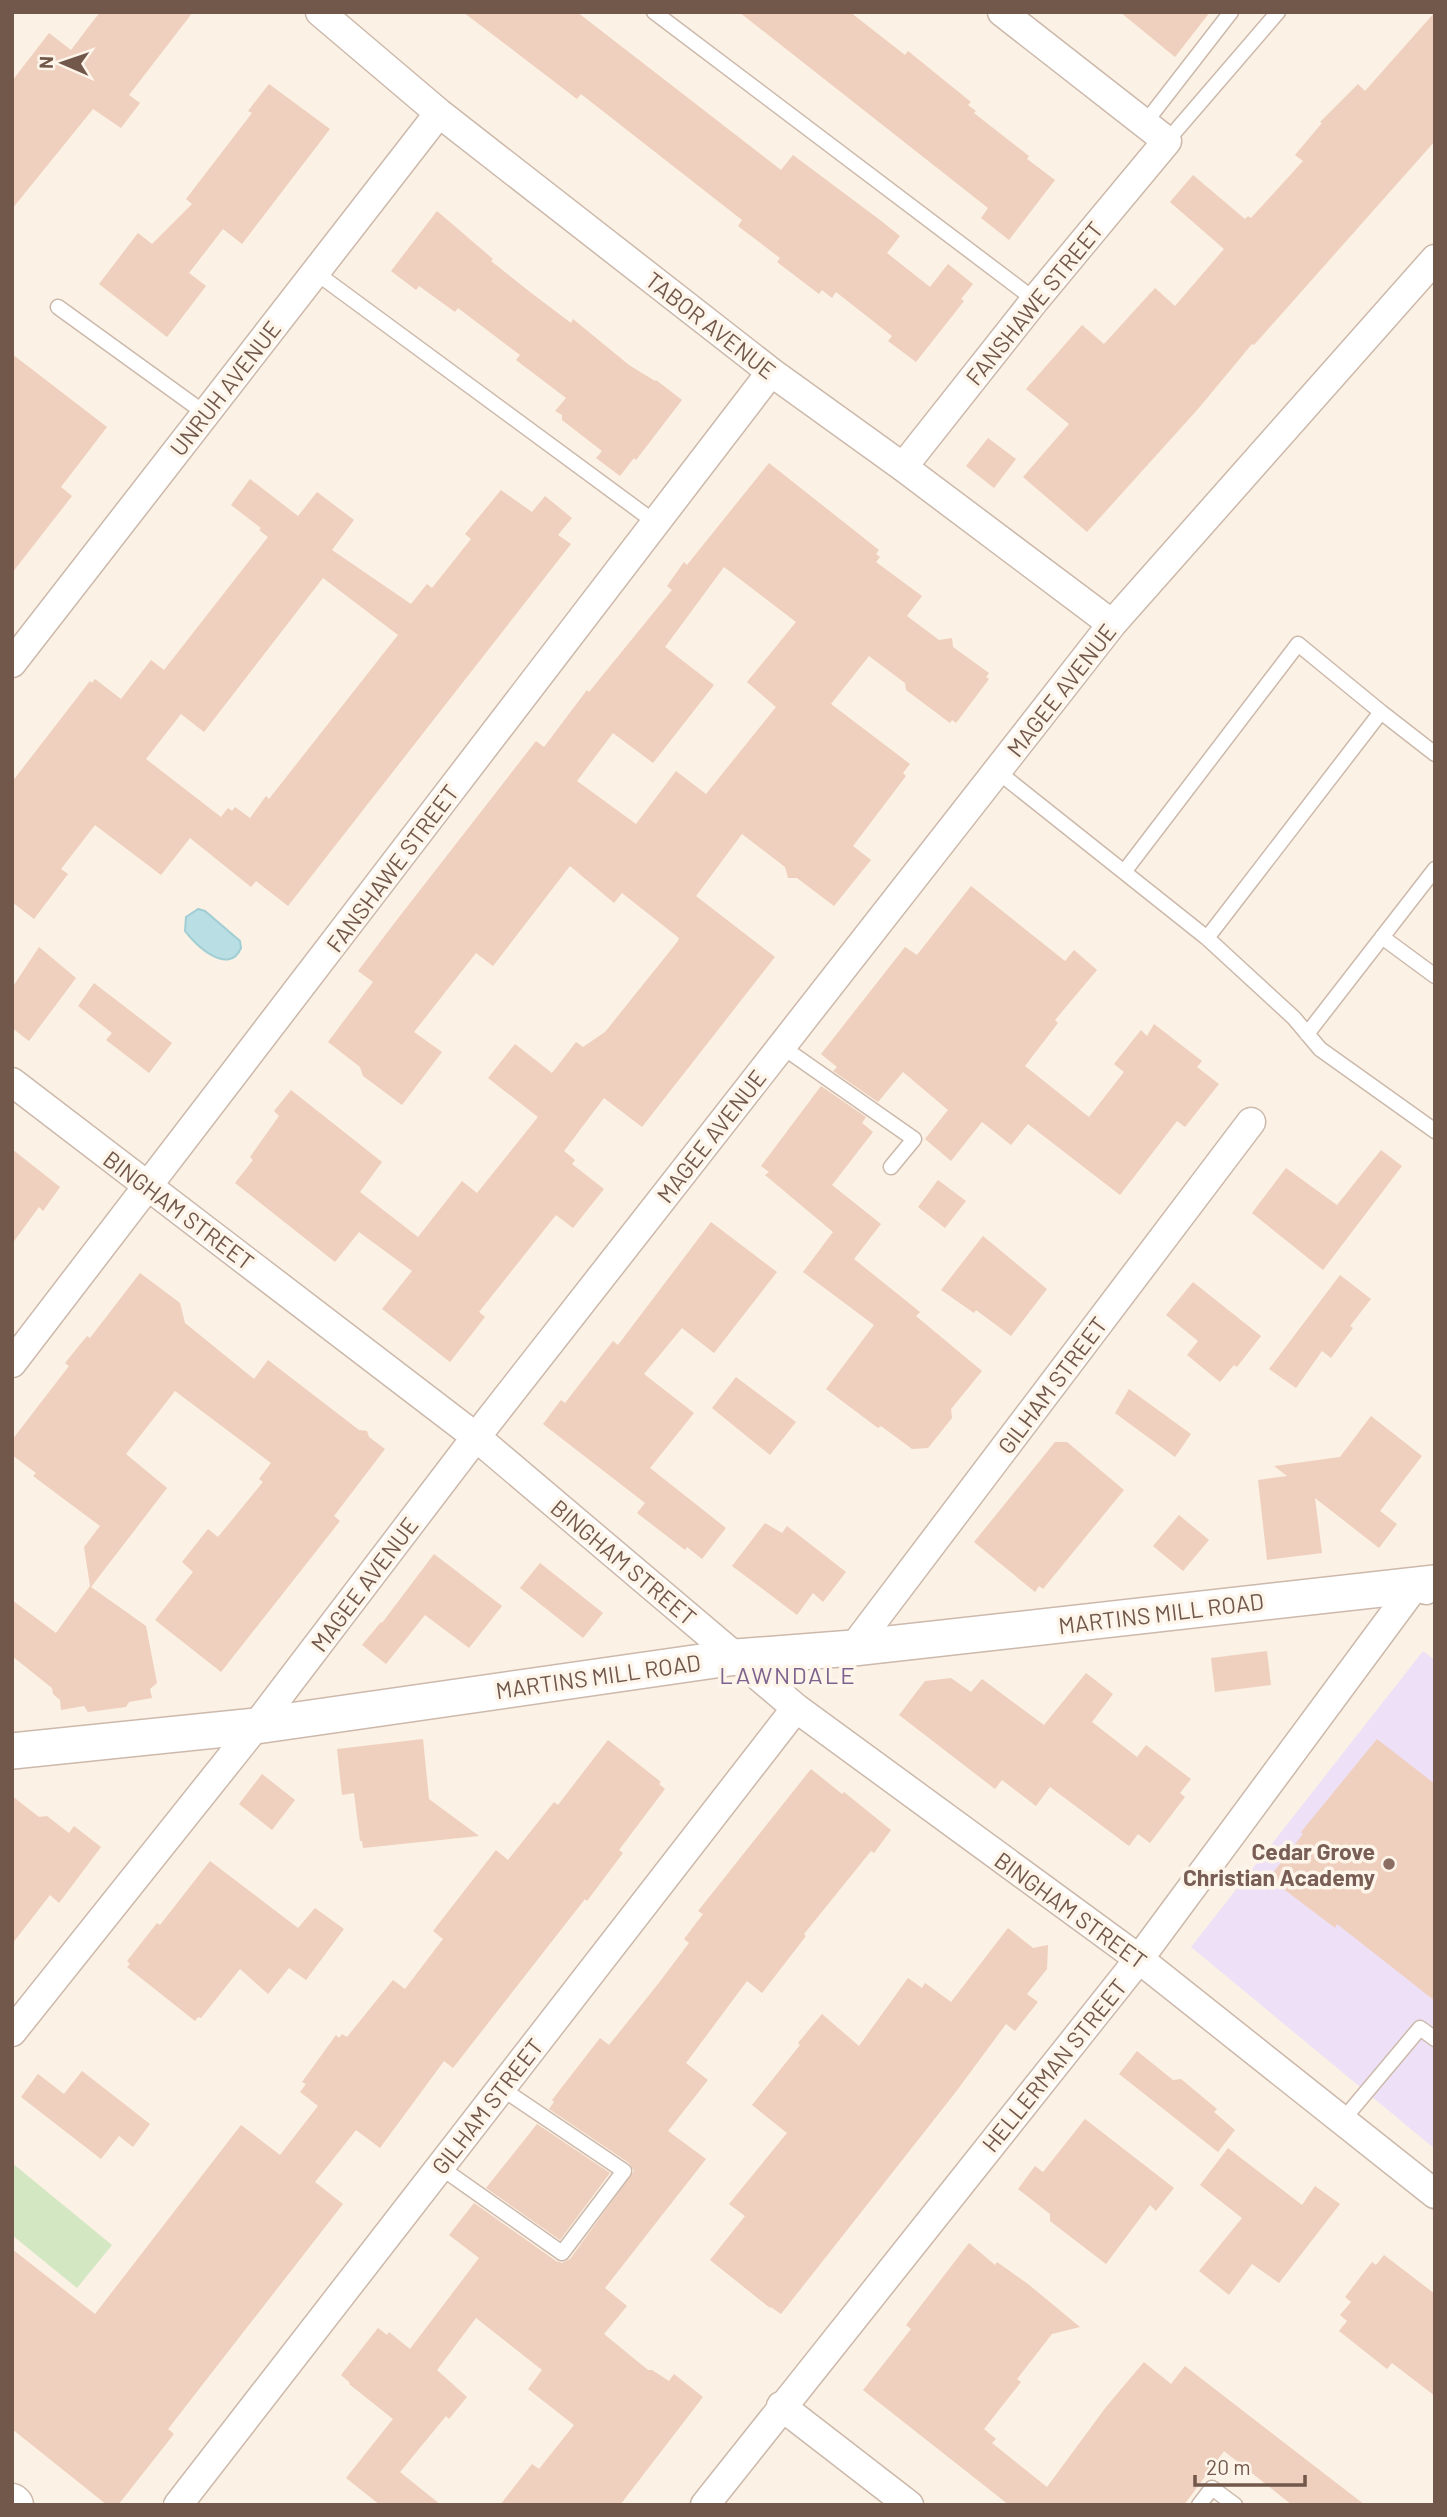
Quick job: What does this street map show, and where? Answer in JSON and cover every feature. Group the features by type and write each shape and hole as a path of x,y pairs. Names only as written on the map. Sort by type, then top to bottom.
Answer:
{"street":[{"path":"1002,12 1167,141"},
{"name":"TABOR AVENUE","path":"323,13 439,113 771,372 1112,624"},
{"name":"UNRUH AVENUE","path":"12,663 439,113"},
{"name":"FANSHAWE STREET","path":"903,467 1035,300 1167,141"},
{"name":"MAGEE AVENUE","path":"12,2032 257,1726 476,1437 1112,624 1435,259"},
{"name":"FANSHAWE STREET","path":"12,1363 771,372"},
{"name":"BINGHAM STREET","path":"12,1082 476,1437 796,1708 1139,1959 1435,2194"},
{"name":"GILHAM STREET","path":"853,1648 1251,1122"},
{"name":"MARTINS MILL ROAD","path":"12,1751 257,1726 736,1657 853,1648 1429,1588"},
{"name":"HELLERMAN STREET","path":"705,2505 781,2406 1139,1959 1429,1588"},
{"name":"GILHAM STREET","path":"178,2505 796,1708"},
{"path":"781,2406 909,2505"}],"lane":[{"path":"653,12 1035,300"},
{"path":"1144,123 1231,12"},
{"path":"1167,141 1278,12"},
{"path":"315,272 656,523"},
{"path":"58,307 206,414"},
{"path":"1124,872 1298,644 1435,754"},
{"path":"1207,938 1381,712"},
{"path":"997,771 1207,938 1294,1018 1320,1049 1435,1131"},
{"path":"1307,1034 1435,869"},
{"path":"1382,937 1435,976"},
{"path":"781,1046 914,1139 891,1167"},
{"path":"1342,2121 1420,2028 1435,2039"},
{"path":"440,2167 562,2253 624,2171 501,2088"},
{"path":"1199,2505 1212,2488 1235,2505"}],"shaded area":[{"name":"Cedar Grove Christian Academy","path":"1423,1651 1435,1660 1435,2149 1191,1947"}],"green space":[{"path":"12,2163 112,2245 77,2288 12,2235"}],"water":[{"path":"198,909 205,911 240,941 241,948 236,956 221,959 213,956 185,931 186,917"}],"building":[{"path":"100,12 193,12 129,95 140,103 121,128 93,109 12,209 12,81 49,33 71,50"},
{"path":"463,12 577,12 781,170 793,155 880,220 900,236 887,253 930,287 948,264 973,284 961,299 964,301 916,362 888,341 892,336 836,292 832,298 822,290 819,294 777,262 780,258 738,226 742,220 581,94 577,99"},
{"path":"739,12 850,12 905,55 908,51 971,102 968,105 976,111 974,113 1055,180 1009,240 981,218 988,208"},
{"path":"1120,12 1210,12 1175,57"},
{"path":"1435,12 1435,141 1087,532 1023,477 1069,424 1026,389 1082,325 1104,344 1155,288 1175,306 1224,249 1170,202 1193,175 1245,219 1248,216 1251,218 1303,161 1295,155 1322,123 1320,122 1358,84 1365,91"},
{"path":"269,84 330,129 242,244 223,229 189,273 206,286 167,337 99,284 138,233 152,244 192,204 186,199 252,113 248,111"},
{"path":"437,211 493,259 491,261 530,292 571,323 573,319 629,365 656,380 682,400 636,460 634,458 620,476 596,458 602,451 562,420 562,415 555,411 566,398 516,360 520,355 458,308 455,312 419,286 416,290 391,271"},
{"path":"12,354 107,427 61,487 72,496 12,573"},
{"path":"988,438 1016,459 994,488 966,466"},
{"path":"769,463 879,550 876,554 880,557 876,562 922,596 907,616 939,640 952,638 953,647 989,673 986,677 989,679 956,723 952,720 950,723 906,690 905,683 869,656 831,704 910,764 903,773 906,776 853,846 871,860 834,906 797,878 788,878 785,867 742,834 696,896 775,957 642,1127 604,1098 564,1151 575,1160 572,1164 604,1189 573,1228 556,1215 479,1312 485,1317 450,1362 382,1309 412,1271 359,1232 335,1262 235,1183 253,1160 250,1157 279,1116 274,1111 291,1090 382,1162 360,1192 418,1237 462,1181 477,1193 538,1117 488,1078 515,1044 552,1073 576,1042 583,1047 605,1032 678,941 679,938 622,893 614,903 570,866 493,966 476,953 414,1032 442,1052 402,1105 363,1076 360,1067 328,1042 373,982 358,971 536,741 544,747 587,690 589,692 672,590 667,586 684,562 687,565","holes":["724,567 796,622 747,682 776,707 706,794 676,771 636,824 577,781 613,733 653,763 714,685 665,647"]},
{"path":"250,479 298,516 317,492 354,520 332,550 411,604 427,584 432,588 471,539 465,534 501,490 532,512 545,496 572,518 558,535 571,544 288,906 256,881 251,887 190,838 161,875 95,825 61,869 68,874 34,919 12,902 12,782 90,681 92,683 95,679 121,699 151,660 164,670 268,537 259,530 261,528 231,505","holes":["323,578 398,635 269,799 266,796 250,818 235,807 232,811 228,808 221,817 146,759 181,714 204,732"]},
{"path":"971,886 1065,961 1074,950 1097,970 1055,1020 1058,1023 1025,1066 1089,1117 1124,1072 1114,1064 1141,1030 1147,1036 1154,1024 1202,1061 1197,1067 1219,1084 1185,1127 1177,1121 1120,1195 1028,1124 1011,1145 982,1122 951,1161 925,1139 948,1110 903,1072 878,1102 833,1071 837,1067 821,1054 905,947 917,955"},
{"path":"39,947 76,978 29,1041 12,1028 12,988"},
{"path":"94,983 172,1043 149,1073 106,1040 112,1033 78,1006"},
{"path":"821,1086 866,1117 862,1123 873,1132 832,1185 881,1224 854,1259 920,1312 916,1316 982,1371 951,1409 952,1418 928,1448 912,1449 881,1426 878,1428 826,1389 874,1325 803,1272 833,1232 765,1175 769,1172 761,1166"},
{"path":"12,1149 60,1187 43,1211 39,1207 12,1244"},
{"path":"1381,1150 1402,1166 1323,1270 1252,1213 1286,1168 1337,1205"},
{"path":"938,1180 966,1201 945,1228 918,1207"},
{"path":"711,1222 777,1272 714,1353 682,1328 644,1374 694,1413 650,1468 726,1528 702,1559 687,1547 685,1550 637,1513 645,1503 543,1424 561,1400 565,1403 613,1341 618,1345"},
{"path":"983,1236 1047,1289 1011,1336 976,1310 974,1313 941,1290"},
{"path":"140,1273 180,1303 185,1323 254,1379 268,1360 359,1430 367,1431 369,1437 385,1449 334,1516 340,1521 221,1672 155,1620 193,1572 182,1562 208,1529 218,1537 263,1482 259,1479 271,1463 175,1391 126,1454 167,1488 91,1587 146,1626 157,1683 150,1689 152,1698 129,1702 126,1707 88,1712 84,1706 61,1710 60,1700 53,1694 52,1688 12,1656 12,1600 56,1633 90,1586 84,1547 100,1526 33,1476 36,1473 12,1455 12,1440 69,1366 65,1363 87,1336 90,1338"},
{"path":"1340,1275 1371,1299 1350,1326 1353,1328 1331,1358 1322,1351 1296,1388 1269,1369"},
{"path":"1193,1282 1261,1336 1237,1367 1234,1365 1220,1382 1187,1355 1198,1341 1166,1315"},
{"path":"736,1377 796,1422 770,1455 712,1408"},
{"path":"1129,1389 1191,1434 1175,1457 1115,1413"},
{"path":"1371,1416 1422,1456 1380,1511 1397,1524 1379,1548 1315,1498 1322,1553 1267,1560 1258,1480 1287,1476 1274,1466 1340,1457"},
{"path":"1055,1442 1067,1442 1124,1490 1043,1589 1039,1586 1035,1592 974,1542"},
{"path":"1179,1515 1209,1540 1183,1571 1153,1546"},
{"path":"765,1523 782,1533 787,1526 846,1572 823,1602 813,1593 797,1615 732,1566"},
{"path":"434,1554 502,1606 469,1648 425,1615 386,1664 362,1645"},
{"path":"540,1563 603,1613 583,1638 520,1588"},
{"path":"1267,1651 1271,1685 1215,1692 1211,1658"},
{"path":"1086,1673 1113,1694 1092,1722 1137,1757 1146,1745 1191,1779 1180,1793 1185,1797 1150,1843 1138,1834 1129,1846 1050,1787 1036,1806 1002,1780 995,1789 899,1715 925,1681 951,1678 971,1692 982,1679 1044,1725"},
{"path":"423,1739 429,1799 479,1836 363,1848 354,1793 342,1795 337,1749"},
{"path":"1377,1739 1435,1784 1435,2001 1337,1924 1335,1928 1269,1878 1303,1834 1301,1832"},
{"path":"608,1740 661,1782 659,1784 665,1789 619,1850 623,1853 587,1901 585,1899 453,2068 444,2061 380,2148 356,2130 315,2182 343,2204 168,2429 174,2434 118,2505 107,2505 12,2429 12,2249 95,2314 241,2125 280,2155 318,2106 300,2092 306,2084 302,2082 336,2035 339,2038 342,2034 347,2037 393,1980 405,1989 443,1939 433,1931 496,1850 508,1860 554,1802 558,1805"},
{"path":"811,1769 891,1830 804,1934 806,1936 762,1993 747,1981 686,2063 708,2080 668,2131 706,2159 605,2288 627,2306 604,2334 648,2370 669,2381 674,2374 703,2397 620,2505 500,2505 532,2464 539,2469 574,2425 528,2389 542,2370 476,2318 437,2370 467,2397 449,2419 446,2416 400,2472 441,2505 380,2505 346,2478 393,2419 341,2375 378,2328 387,2335 389,2332 410,2349 479,2258 449,2235 474,2203 556,2261 562,2263 570,2259 634,2171 629,2163 549,2109 554,2102 552,2100 600,2038 609,2045 658,1984 689,1943 684,1939 703,1914 698,1911"},
{"path":"262,1774 295,1800 272,1830 239,1804"},
{"path":"12,1796 39,1817 47,1816 69,1833 74,1826 101,1847 59,1903 50,1895 12,1944"},
{"path":"210,1861 298,1928 315,1908 344,1929 306,1980 289,1968 268,1994 240,1969 201,2018 198,2017 195,2021 127,1967 130,1964 127,1961 157,1923 160,1925"},
{"path":"1008,1928 1033,1948 1048,1945 1047,1969 1027,1994 1038,2002 1015,2031 1006,2024 781,2314 770,2308 710,2260 745,2216 729,2204 787,2133 752,2105 822,2014 859,2046 908,1978 922,1988 925,1983 951,2002"},
{"path":"1137,2051 1173,2080 1181,2079 1217,2109 1214,2112 1235,2130 1218,2152 1119,2074"},
{"path":"82,2071 150,2124 133,2147 119,2136 101,2159 21,2097 38,2074 64,2094"},
{"path":"1085,2119 1174,2188 1156,2211 1150,2205 1106,2264 1050,2221 1050,2214 1018,2189 1035,2166 1043,2172"},
{"path":"537,2124 610,2173 560,2240 486,2188"},
{"path":"1228,2148 1302,2205 1315,2186 1340,2204 1279,2283 1252,2264 1229,2295 1199,2271 1242,2218 1200,2185"},
{"path":"969,2243 995,2265 997,2262 1028,2284 1080,2327 1052,2334 1017,2379 1021,2382 984,2429 996,2439 992,2443 1047,2487 1106,2407 1144,2362 1171,2384 1185,2366 1365,2505 1292,2505 1224,2451 1184,2505 1009,2505 863,2390 911,2329 906,2325"},
{"path":"1384,2255 1435,2294 1435,2396 1392,2363 1387,2369 1339,2331 1347,2321 1340,2315 1351,2302 1345,2297 1372,2262 1376,2265"}],"place":[{"name":"Cedar Grove Christian Academy","path":"1389,1864"}],"district":[{"name":"LAWNDALE","path":"788,1674"}]}
